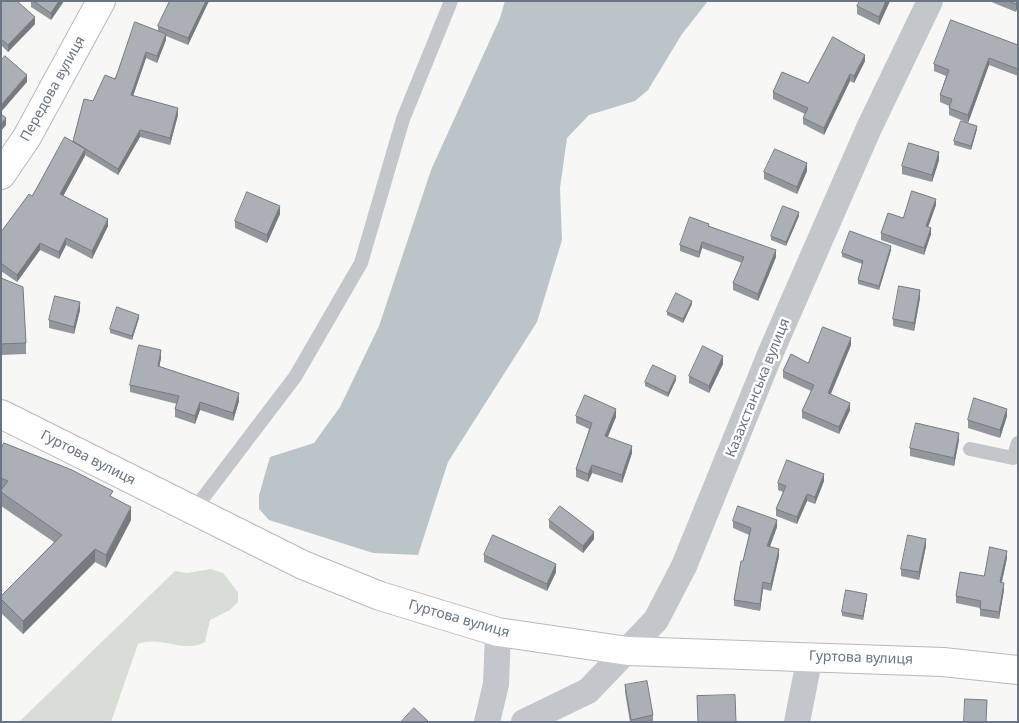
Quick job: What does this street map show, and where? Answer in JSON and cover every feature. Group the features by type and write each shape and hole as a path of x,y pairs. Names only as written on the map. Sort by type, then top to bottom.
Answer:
{"street":[{"name":"Передова вулиця","path":"1,175 27,137 101,1"},
{"name":"Казахстанська вулиця","path":"524,722 588,691 656,620 684,566 775,343 869,128 930,1"},
{"name":"Гуртова вулиця","path":"1,414 303,565 380,596 498,632 628,650 943,662 1018,670"},
{"path":"487,722 496,684 498,632"},
{"path":"797,722 810,656"}],"lane":[{"path":"193,511 295,377 361,263 403,119 451,1"},
{"path":"970,449 1013,458 1018,443"}],"shaded area":[{"path":"505,1 708,1 682,34 648,90 635,101 589,115 567,138 560,188 562,240 537,322 448,462 418,555 373,553 269,520 259,509 259,495 270,457 314,443 340,407 379,326 431,170 500,18"},
{"path":"211,569 223,573 238,592 238,602 230,610 210,620 205,642 189,646 155,642 138,644 111,722 19,722 175,571 187,573"}],"building":[{"path":"1,1 17,1 35,17 8,45 1,39"},
{"path":"34,1 59,1 51,13"},
{"path":"170,1 206,1 188,38 158,26"},
{"path":"860,1 886,1 879,17 857,6"},
{"path":"951,20 1018,45 1018,69 989,58 968,115 949,108 952,99 940,95 949,70 934,64"},
{"path":"135,22 166,34 157,56 146,52 131,95 178,108 170,138 140,130 118,169 73,141 84,99 93,101 105,75 115,79"},
{"path":"833,37 865,55 854,76 850,74 824,128 803,118 808,108 773,92 782,72 808,83"},
{"path":"5,56 27,75 1,105 1,61"},
{"path":"1,114 6,118 1,124"},
{"path":"961,121 977,126 971,146 954,141"},
{"path":"65,137 85,149 60,194 108,219 92,251 66,238 59,252 40,243 17,275 1,263 1,232 29,194 32,196"},
{"path":"909,143 939,152 932,175 902,166"},
{"path":"775,149 807,163 797,187 764,172"},
{"path":"912,191 936,199 926,226 931,228 924,248 881,233 888,213 903,218"},
{"path":"247,192 280,206 267,235 235,221"},
{"path":"783,206 799,212 786,242 771,236"},
{"path":"690,217 709,224 708,226 776,250 758,294 733,283 744,257 702,242 699,252 680,245"},
{"path":"850,231 891,246 879,286 858,280 863,261 842,253"},
{"path":"1,278 23,287 26,343 1,344"},
{"path":"899,286 920,290 914,323 893,319"},
{"path":"676,293 692,301 683,319 667,312"},
{"path":"55,296 80,302 74,327 49,320"},
{"path":"117,307 139,315 132,336 110,329"},
{"path":"823,327 851,338 828,393 850,403 839,427 802,411 814,385 783,371 791,354 808,363"},
{"path":"139,345 161,350 158,366 239,393 233,413 200,402 195,416 175,409 179,396 130,385"},
{"path":"703,346 723,356 709,386 689,376"},
{"path":"653,365 676,376 668,393 645,382"},
{"path":"585,395 616,409 605,436 632,446 622,475 592,465 588,474 576,469 592,423 576,416"},
{"path":"974,398 1007,409 1000,430 968,420"},
{"path":"916,423 959,433 954,458 910,448"},
{"path":"4,443 72,470 113,491 110,496 131,507 106,555 95,549 23,621 1,599 1,596 62,535 1,492 8,481 1,478 1,450"},
{"path":"787,460 824,474 815,497 807,494 797,517 776,509 786,486 778,483"},
{"path":"560,506 594,532 583,546 549,520"},
{"path":"738,506 777,520 767,546 779,549 771,584 763,582 760,604 734,600 741,561 743,561 751,528 733,521"},
{"path":"493,535 556,564 547,584 484,555"},
{"path":"908,535 926,539 919,572 901,569"},
{"path":"990,547 1007,551 1000,582 1004,583 999,612 980,609 981,601 956,596 960,572 984,576"},
{"path":"846,590 867,594 863,616 842,612"},
{"path":"647,681 653,715 631,720 625,685"},
{"path":"735,695 736,722 698,722 697,696"},
{"path":"965,699 987,700 986,722 964,722"},
{"path":"414,708 429,722 401,722"}]}
